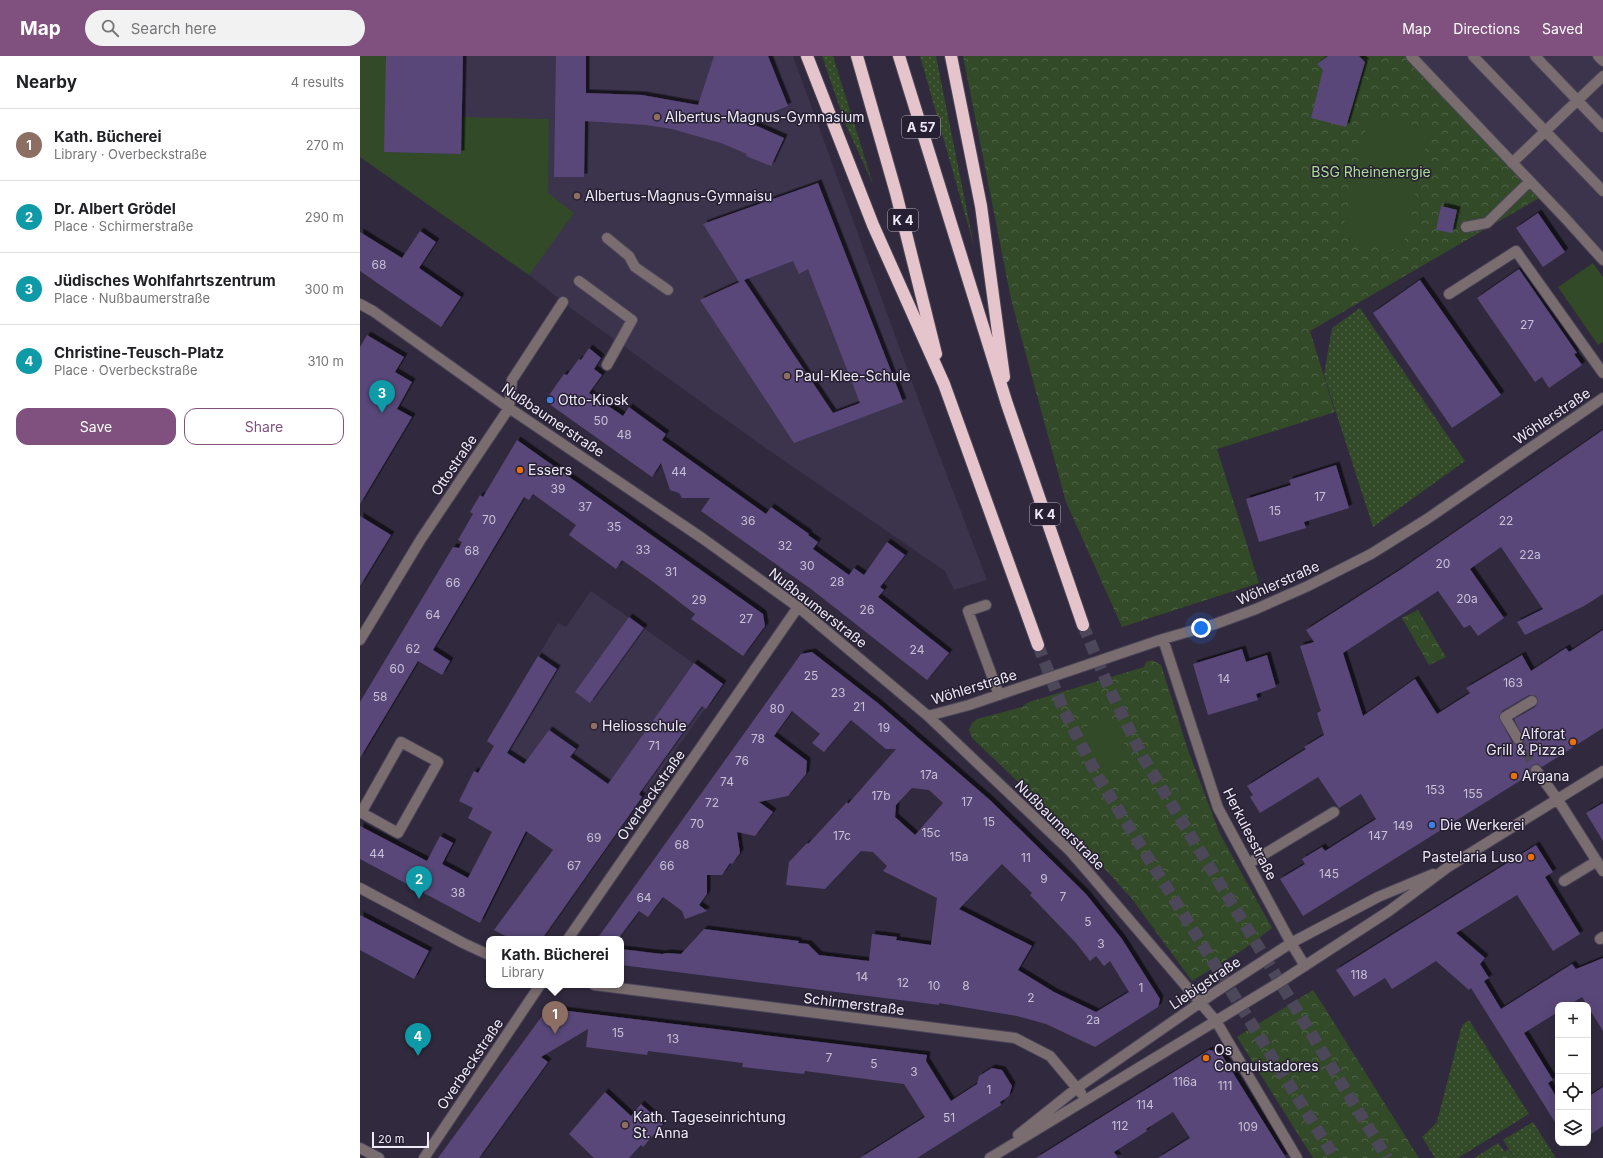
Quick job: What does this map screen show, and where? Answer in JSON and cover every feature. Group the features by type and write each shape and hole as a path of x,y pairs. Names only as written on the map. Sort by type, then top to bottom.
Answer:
{"highway":[{"path":"807,56 873,226 944,384"},
{"name":"K 4","path":"857,56 896,193 944,384 1038,645"},
{"name":"A 57","path":"899,56 943,198"},
{"path":"951,56 981,206 996,310 1007,404"},
{"name":"K 4","path":"943,198 1007,404 1082,625"}],"street":[{"path":"1411,56 1603,260"},
{"path":"1473,56 1603,191"},
{"path":"1535,56 1603,127"},
{"path":"1598,56 1603,61"},
{"path":"1512,163 1603,76"},
{"path":"1466,227 1487,223 1530,181"},
{"path":"607,238 629,256 635,267 668,290"},
{"path":"1449,294 1516,251 1603,373"},
{"path":"579,281 632,320 607,365"},
{"name":"Ottostraße","path":"360,640 421,539 509,408 512,380 563,302"},
{"name":"Nußbaumerstraße","path":"360,304 373,311 509,408 702,538 798,608 928,716 1071,852 1200,1003"},
{"name":"Wöhlerstraße","path":"928,716 999,695 1163,639 1215,624 1256,609 1308,586 1371,554 1427,519 1603,398"},
{"path":"986,605 968,611 999,695"},
{"name":"Overbeckstraße","path":"570,936 798,608"},
{"name":"Herkulesstraße","path":"1163,639 1218,808 1305,966"},
{"path":"1518,739 1505,717 1532,701"},
{"path":"401,742 438,762 398,833 361,813 401,742"},
{"path":"1536,770 1558,800 1603,871"},
{"name":"Liebigstraße","path":"993,1156 1305,966 1389,911 1448,867 1603,771"},
{"path":"1248,864 1334,812"},
{"path":"1564,881 1597,861"},
{"name":"Liebigstraße","path":"993,1156 1077,1088 1200,1003 1291,943 1378,897 1448,867"},
{"path":"360,888 463,943 486,954"},
{"name":"Overbeckstraße","path":"424,1158 538,988"},
{"name":"Schirmerstraße","path":"618,988 1016,1038 1050,1056 1086,1100"},
{"path":"1200,1003 1216,1021 1297,1158"},
{"path":"360,1148 379,1158"}],"shaded area":[{"path":"360,56 793,56 927,423 987,580 954,590 945,571 757,442 572,309 529,275 360,157"},
{"path":"1406,56 1603,56 1603,260 1520,171"},
{"name":"Heliosschule","path":"591,591 723,684 616,833 487,741 558,623 566,627"}],"green space":[{"path":"360,56 385,56 387,63 385,152 461,154 462,117 549,119 548,193 574,213 529,275 360,157"},
{"path":"822,56 833,56 873,184 845,123"},
{"path":"920,56 936,56 974,246"},
{"name":"BSG Rheinenergie","path":"963,56 1406,56 1520,171 1546,194 1310,331 1335,412 1217,449 1259,583 1122,627 1066,502 1011,299"},
{"name":"BSG Rheinenergie","path":"1369,115 1430,129 1402,251 1341,237"},
{"path":"1593,263 1603,277 1603,342 1598,345 1558,287"},
{"path":"1360,308 1465,461 1373,527 1324,375 1332,328"},
{"path":"1418,610 1446,657 1429,665 1402,618"},
{"path":"1152,660 1161,665 1188,750 1220,834 1272,928 1244,949 1192,981 1132,899 1076,837 972,738 969,730 972,723 977,719 1022,707 1029,702 1144,667 1146,662"},
{"path":"1101,722 1114,726 1120,732 1124,745 1120,758 1114,764 1101,768 1088,764 1082,758 1078,745 1082,732 1088,726"},
{"path":"1313,990 1419,1158 1313,1158 1237,1037"},
{"path":"1469,1020 1529,1114 1458,1158 1435,1158 1422,1137 1437,1122 1461,1029 1463,1024"},
{"path":"1533,1122 1556,1158 1515,1158 1503,1140"},
{"path":"1498,1143 1505,1152 1502,1154 1499,1151 1488,1158 1474,1158"},
{"path":"1508,1149 1515,1158 1488,1158 1499,1151 1502,1154"}],"building":[{"path":"386,56 463,56 461,154 384,152"},
{"name":"Albertus-Magnus-Gymnasium","path":"556,56 586,56 586,93 642,95 698,105 714,56 768,56 788,106 748,122 784,138 771,166 746,156 747,154 721,143 672,129 646,125 585,121 584,177 554,177"},
{"path":"1328,56 1359,56 1365,62 1346,127 1311,118 1323,70 1317,64"},
{"path":"818,183 903,402 794,443 700,300 744,280 739,282 703,224","holes":["793,261 799,274 808,269 860,403 833,413 744,280"]},
{"path":"1441,206 1457,210 1452,233 1436,230"},
{"path":"1538,213 1565,252 1543,267 1516,228"},
{"path":"420,231 436,242 419,268 461,297 441,327 360,271 360,232 402,258"},
{"path":"1519,269 1577,353 1574,354 1582,365 1549,388 1542,377 1535,382 1477,298"},
{"path":"1420,280 1501,395 1452,428 1373,313"},
{"path":"367,335 404,357 395,372 412,382 397,409 412,417 360,504 360,347"},
{"path":"589,348 601,358 594,369 602,375 589,393 623,416 629,407 666,434 662,440 766,514 771,507 809,534 808,535 818,542 813,549 849,575 854,568 864,575 887,542 905,555 880,587 884,590 878,597 949,653 927,680 811,589 701,511 710,498 682,498 679,493 670,490 661,463 652,477 545,401 564,374 567,375 579,359 581,360"},
{"path":"1603,430 1603,594 1584,606 1525,635 1517,622 1543,609 1501,547 1470,569 1504,618 1478,636 1470,625 1464,628 1438,591 1343,653 1363,716 1415,679 1437,714 1470,693 1466,688 1522,655 1531,671 1566,648 1569,652 1603,630 1603,728 1542,767 1538,764 1532,765 1530,768 1531,774 1303,916 1280,879 1305,864 1302,859 1322,847 1325,851 1376,819 1361,794 1339,808 1318,777 1260,813 1250,797 1253,795 1247,786 1306,749 1304,747 1324,735 1317,713 1321,711 1300,646 1314,642 1306,630 1400,570","holes":["1529,695 1536,696 1538,701 1535,707 1514,719 1524,739 1523,743 1518,745 1512,742 1499,717 1502,711"]},
{"path":"517,440 763,614 765,626 743,656 691,619 695,614 622,560 616,569 569,535 576,525 533,494 529,500 524,497 433,650 450,661 442,675 418,661 360,758 360,702 453,547 459,548 462,542 458,540 473,514 470,512 480,495 483,497"},
{"path":"1336,465 1349,508 1304,522 1306,528 1259,542 1246,499 1291,485 1289,480"},
{"path":"360,516 391,535 360,586"},
{"path":"629,617 644,628 590,703 575,692"},
{"path":"1242,649 1246,662 1267,655 1276,687 1256,694 1258,700 1208,715 1193,664"},
{"path":"812,652 879,704 991,801 1086,894 1122,939 1160,999 1158,1007 1095,1047 1046,1024 1017,1016 939,1003 939,1005 624,965 624,949 662,954 681,954 704,929 799,941 798,943 808,944 819,955 869,961 872,934 897,937 896,940 931,945 937,898 883,871 887,866 873,852 861,851 825,889 786,885 789,862 847,802 848,804 896,749 886,749 851,720 824,752 812,743 820,734 792,711 774,736 807,761 806,774 788,796 759,802 773,812 755,836 737,832 740,853 732,864 730,863 722,875 707,875 707,894 699,905 707,911 685,919 682,911 663,897 648,917 639,911 620,936 599,936 801,654","holes":["912,788 929,790 943,803 915,835 895,817 896,805","1002,864 1032,893 1030,895 1076,943 1090,961 1096,956 1104,966 1110,961 1129,992 1096,1012 1054,992 1018,970 1032,946 959,909"]},
{"path":"538,656 557,669 507,753 524,764 549,730 576,749 570,757 608,784 694,663 723,684 706,709 702,706 639,794 642,797 544,936 505,936 494,930 553,850 526,831 480,923 360,859 360,826 427,861 440,836 453,843 442,864 468,878 492,832 468,818 473,808 459,801 474,771 478,773 494,746 487,741"},
{"path":"1603,803 1603,841 1586,813"},
{"path":"1536,845 1553,872 1545,877 1580,934 1553,951 1517,895 1456,933 1485,958 1480,964 1489,978 1484,981 1501,1009 1572,964 1576,969 1603,958 1603,1031 1591,1012 1591,1002 1585,1002 1582,997 1574,1002 1555,1002 1555,1014 1524,1033 1553,1080 1548,1083 1555,1095 1555,1122 1471,988 1469,990 1436,961 1392,989 1385,978 1354,997 1336,970"},
{"path":"360,915 429,951 414,979 360,950"},
{"path":"552,1009 927,1055 926,1061 951,1101 977,1084 979,1076 992,1068 1002,1070 1012,1086 1009,1096 1000,1102 1001,1105 917,1158 860,1158 925,1117 904,1084 805,1071 804,1074 742,1067 743,1063 648,1051 647,1055 586,1047 588,1029 541,1057 548,1062 479,1158 438,1158 545,1012"},
{"path":"1209,1050 1220,1052 1286,1158 1158,1158 1190,1138 1173,1112 1114,1152 1118,1158 1036,1158"},
{"path":"1603,1087 1603,1126 1591,1134 1591,1110 1591,1095"},
{"name":"Kath. Tageseinrichtung St. Anna","path":"605,1092 631,1116 641,1104 663,1124 643,1147 641,1145 629,1158 594,1158 569,1134"}],"tunnel":[{"path":"1083,625 1109,688 1144,759 1387,1158"},
{"path":"1038,645 1063,709 1098,777 1335,1158"},
{"path":"1518,739 1536,770"}],"place":[{"name":"Albertus-Magnus-Gymnasium","path":"657,117"},
{"name":"Albertus-Magnus-Gymnaisu","path":"577,196"},
{"name":"Paul-Klee-Schule","path":"787,376"},
{"name":"Otto-Kiosk","path":"550,400"},
{"name":"Jüdisches Wohlfahrtszentrum","path":"382,413"},
{"name":"Essers","path":"520,470"},
{"name":"Heliosschule","path":"594,726"},
{"name":"Alforat Grill & Pizza","path":"1573,742"},
{"name":"Argana","path":"1514,776"},
{"name":"Die Werkerei","path":"1432,825"},
{"name":"Pastelaria Luso","path":"1531,857"},
{"name":"Dr. Albert Grödel","path":"419,899"},
{"name":"Kath. Bücherei","path":"555,1034"},
{"name":"Christine-Teusch-Platz","path":"418,1056"},
{"name":"Os Conquistadores","path":"1206,1058"},
{"name":"Kath. Tageseinrichtung St. Anna","path":"625,1125"}]}
